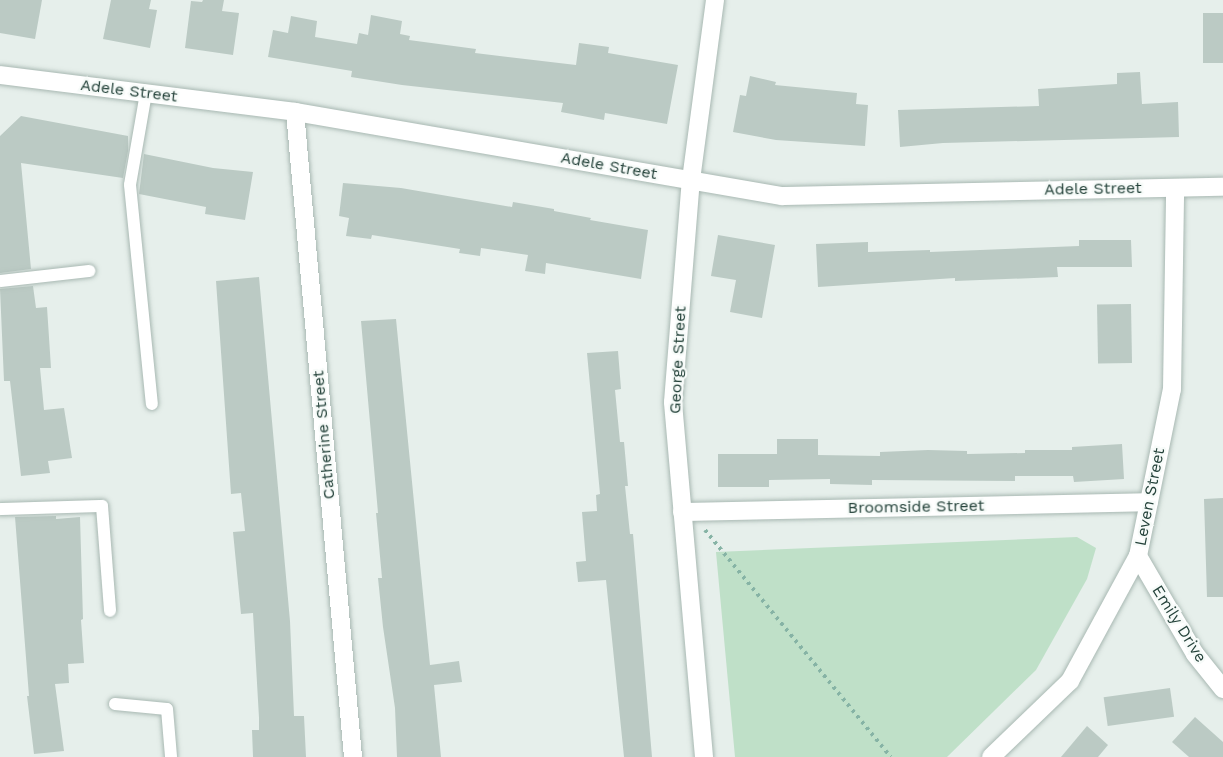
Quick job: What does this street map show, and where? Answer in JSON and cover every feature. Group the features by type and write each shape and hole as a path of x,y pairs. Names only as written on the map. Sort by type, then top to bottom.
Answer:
{"street":[{"name":"George Street","path":"704,757 686,512 673,402 691,180 716,0"},
{"name":"Adele Street","path":"0,75 295,112 782,195 1223,187"},
{"name":"Catherine Street","path":"295,112 353,757"},
{"name":"Leven Street","path":"991,757 1070,681 1138,556 1172,389 1175,188"},
{"name":"Broomside Street","path":"686,512 1149,502"},
{"name":"Emily Drive","path":"1138,556 1195,654 1223,689"}],"lane":[{"path":"146,93 130,185 152,404"},
{"path":"0,281 89,271"},
{"path":"0,509 102,506 110,611"},
{"path":"115,704 167,709 171,757"}],"path":[{"path":"686,512 891,757"}],"green space":[{"path":"1077,537 1096,548 1087,579 1036,670 947,757 735,757 716,552"}],"building":[{"path":"0,0 42,0 35,39 0,33"},
{"path":"111,0 151,0 149,9 157,10 150,48 103,39"},
{"path":"203,0 224,0 222,11 239,13 233,55 185,48 191,1 202,2"},
{"path":"1203,13 1223,13 1223,63 1203,63"},
{"path":"371,15 402,21 400,34 410,36 409,40 476,49 475,53 576,65 579,43 609,47 608,53 678,65 667,124 605,113 604,120 561,112 563,103 402,85 351,77 352,71 268,57 273,30 288,33 291,16 317,21 315,37 357,44 359,33 368,35"},
{"path":"1140,72 1142,104 1178,102 1179,137 943,143 900,147 898,110 1039,106 1038,89 1117,84 1117,73"},
{"path":"750,76 776,82 775,85 857,93 856,104 868,105 865,146 776,140 733,132 740,95 746,96"},
{"path":"21,116 128,136 128,151 123,178 21,163 31,269 0,273 0,136"},
{"path":"144,154 213,168 253,172 245,220 205,214 206,207 139,194"},
{"path":"343,183 401,188 512,207 513,202 554,209 554,211 591,218 590,220 648,230 641,279 546,263 545,274 525,271 528,255 481,248 480,256 459,253 460,249 372,235 371,239 346,236 349,218 339,216"},
{"path":"718,235 775,245 762,318 730,312 736,280 711,276"},
{"path":"1079,240 1131,240 1132,267 1057,267 1058,277 955,281 955,278 818,287 816,244 868,242 868,252 930,250 930,252 1079,246"},
{"path":"259,277 290,621 294,716 304,716 306,757 253,757 252,730 259,730 259,718 253,613 241,614 233,532 245,531 241,493 231,494 216,281"},
{"path":"33,286 36,308 47,307 51,368 40,368 44,410 64,408 72,458 48,461 50,473 21,476 10,381 4,381 0,289"},
{"path":"1131,304 1132,363 1098,364 1097,305"},
{"path":"396,319 430,665 459,661 462,682 434,685 441,757 397,757 395,708 383,627 378,578 382,578 376,513 378,513 361,321"},
{"path":"618,351 621,389 615,390 620,442 624,442 628,486 625,486 630,534 633,534 652,757 624,757 606,580 578,582 576,562 586,561 582,512 597,511 596,495 600,494 587,353"},
{"path":"777,439 818,439 818,455 880,456 880,452 928,450 967,451 967,454 1025,453 1025,450 1072,450 1072,447 1122,444 1124,479 1074,482 1073,476 1015,476 1015,481 872,480 872,485 830,484 830,479 769,480 769,487 718,487 718,454 777,454"},
{"path":"1223,498 1223,597 1207,597 1204,499"},
{"path":"56,516 56,519 80,517 83,619 81,620 84,663 68,664 69,683 55,684 64,751 34,754 27,696 29,696 15,517"},
{"path":"1170,688 1174,717 1108,726 1104,697"},
{"path":"1195,717 1223,742 1223,757 1189,757 1172,742"},
{"path":"1087,726 1108,745 1098,757 1061,757"}]}
